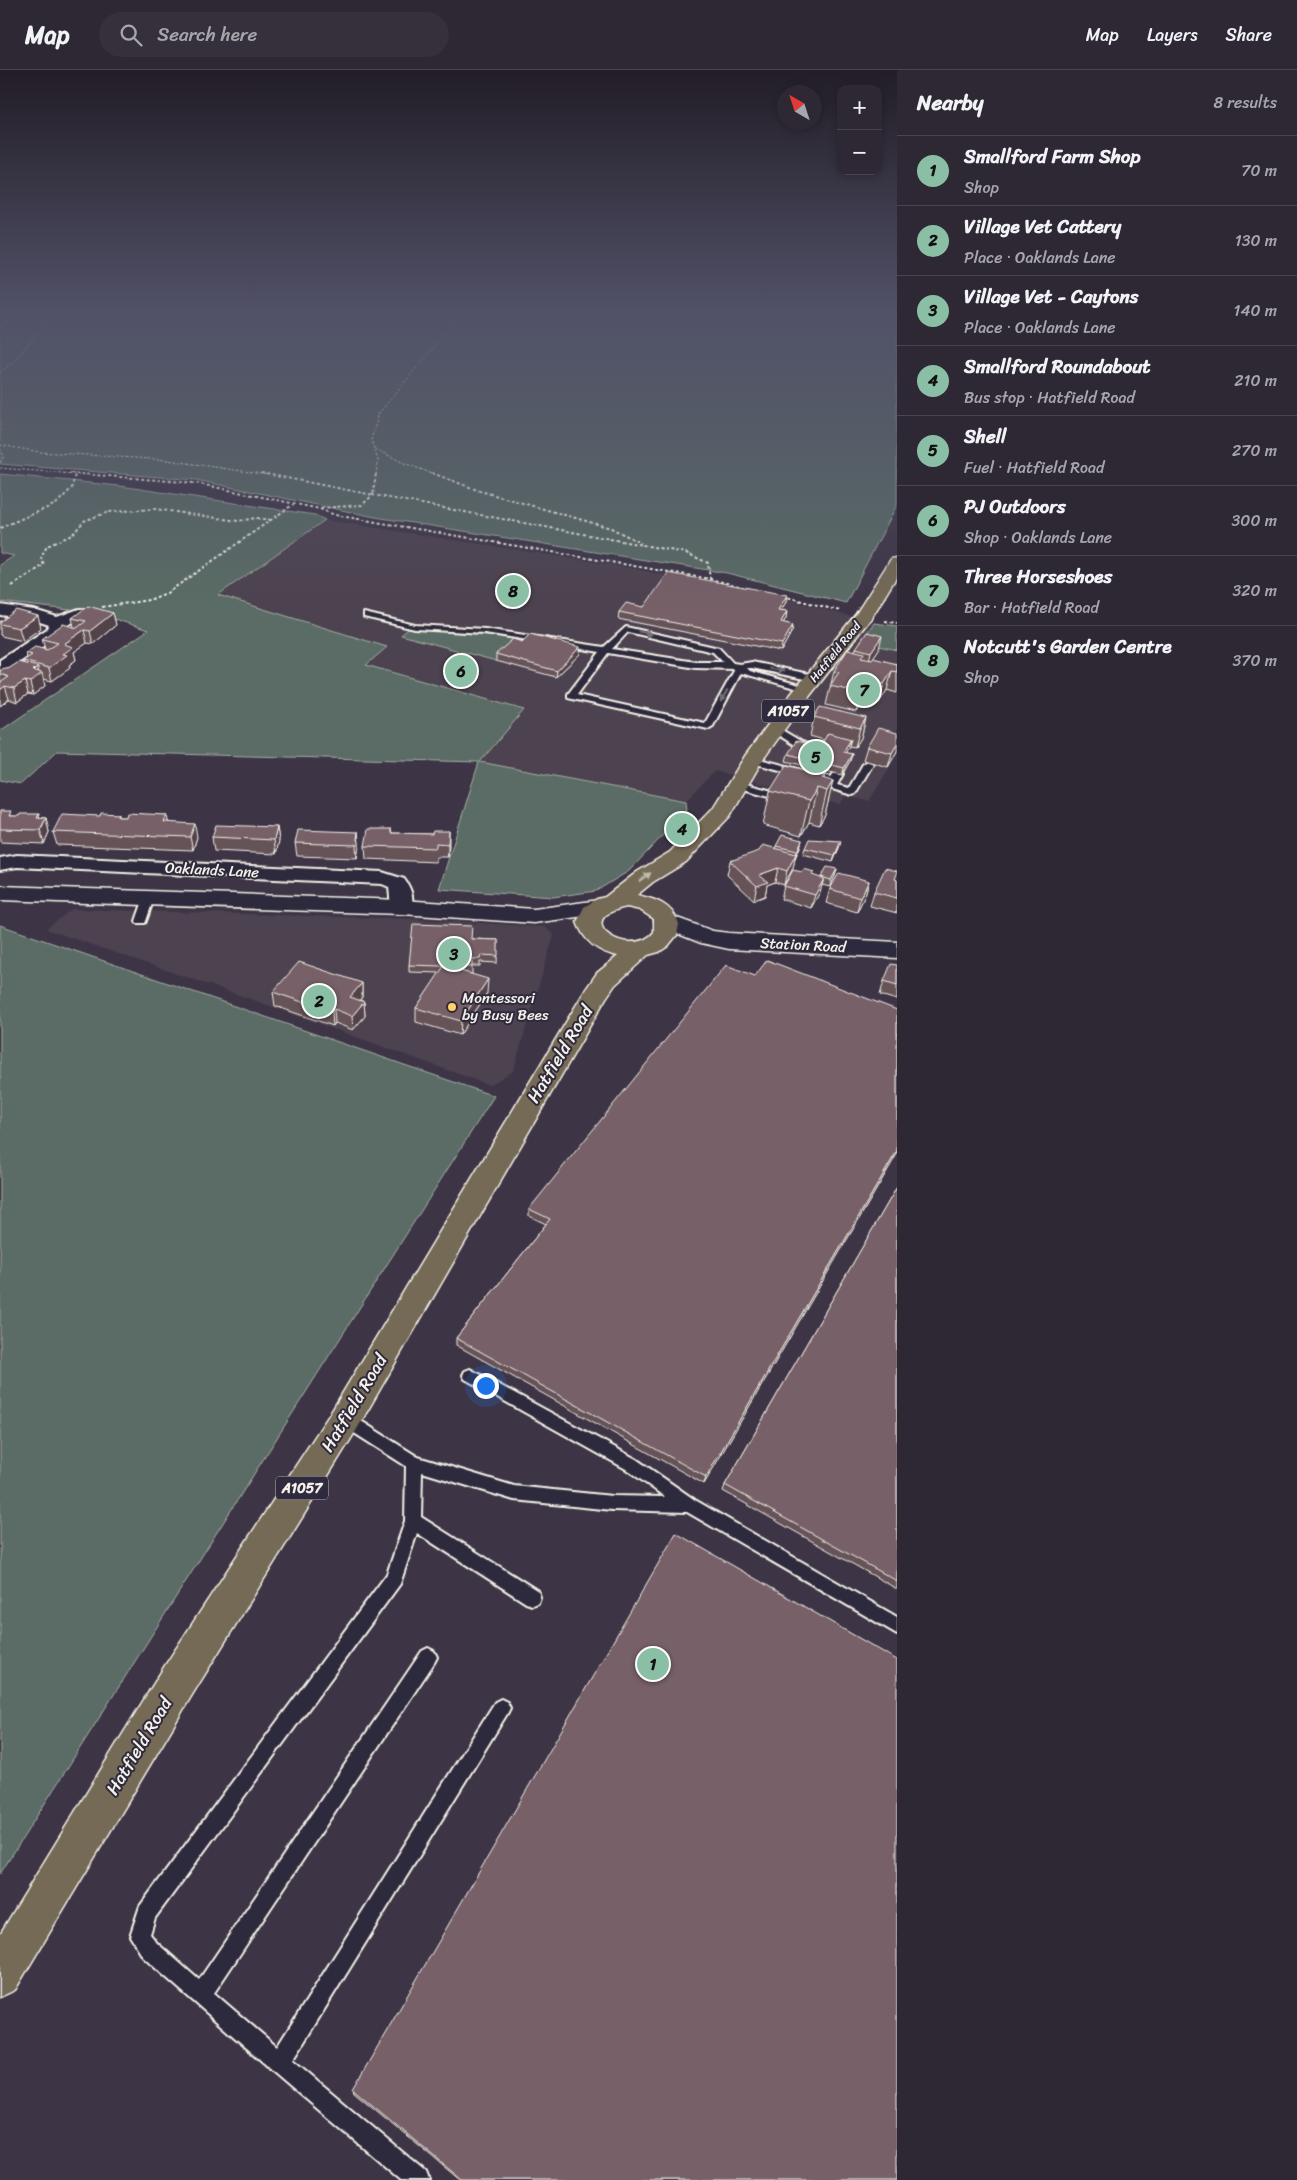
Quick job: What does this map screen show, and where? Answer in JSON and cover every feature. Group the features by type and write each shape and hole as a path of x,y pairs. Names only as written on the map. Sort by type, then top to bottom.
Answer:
{"main road":[{"name":"Hatfield Road","path":"663,917 664,883 678,857 722,811 752,760 863,617 897,563"},
{"name":"Hatfield Road","path":"607,904 644,877 678,857"},
{"path":"593,935 615,948 649,946 664,936 667,929 663,917 640,902 607,904 589,918 589,926 593,935 604,959 606,979"},
{"name":"Hatfield Road","path":"0,1975 178,1681 345,1419 606,979 649,946"}],"street":[{"path":"0,610 34,615 58,624"},
{"path":"0,667 54,632 58,624 85,612"},
{"name":"Oaklands Lane","path":"0,864 17,861 382,878 390,879 398,884 402,890 402,907"},
{"name":"Oaklands Lane","path":"0,893 402,907 534,916 607,904"},
{"name":"Oaklands Lane","path":"534,916 593,935"},
{"name":"Station Road","path":"663,917 709,938 729,941 897,950"},
{"name":"Station Road","path":"649,946 709,938"}],"lane":[{"path":"367,615 415,626 485,631 696,665 752,665 810,683"},
{"path":"735,666 708,726 571,696 606,650 626,629 716,650 735,666 747,673 810,683"},
{"path":"775,729 806,748 821,750"},
{"path":"752,760 836,777 832,786 852,792 868,764"},
{"path":"738,785 798,800"},
{"path":"141,921 149,898"},
{"path":"470,1376 630,1464 689,1505 897,1626"},
{"path":"345,1419 414,1464 514,1493 612,1503 689,1505"},
{"path":"414,1464 414,1521 394,1578 146,1913 140,1936 150,1950 201,1995 418,2180"},
{"path":"414,1521 532,1597"},
{"path":"201,1995 428,1656"},
{"path":"279,2063 501,1708"}],"path":[{"path":"320,508 362,505 373,495 378,460 371,440 380,411"},
{"path":"0,445 167,460 254,471 489,518 686,553 708,563 710,579"},
{"path":"0,449 4,456 0,463"},
{"path":"374,449 404,463 480,491 611,528 646,546"},
{"path":"0,468 195,483 320,508 336,515 710,579 758,590"},
{"path":"0,528 56,504 72,488 75,474"},
{"path":"85,612 96,608 149,600 167,593 295,503"},
{"path":"12,586 44,565 41,558 47,546 72,535 84,521 108,512 155,509 238,520 256,518 271,520"},
{"path":"777,595 863,617"}],"shaded area":[{"path":"325,520 615,565 787,599 874,623 897,626 897,755 869,801 845,796 840,805 715,771 686,801 479,762 523,710 365,665 387,647 218,595"},
{"path":"72,909 412,919 545,927 554,935 513,1071 489,1085 259,1002 46,929"}],"green space":[{"path":"0,411 897,411 897,505 846,603 727,573 375,517 196,480 0,464"},
{"path":"0,474 120,486 315,515 325,520 218,595 387,647 366,665 524,710 480,762 686,801 687,810 629,871 596,891 553,897 439,889 479,762 57,751 21,784 0,780 0,731 148,630 96,613 0,602 0,565 14,556 0,553"},
{"path":"874,623 897,626 897,650 860,642"},
{"path":"408,629 499,636 530,641 512,646 496,661 401,635"},
{"path":"0,925 494,1096 0,1874"}],"building":[{"path":"668,573 787,595 778,610 787,611 781,622 793,625 782,644 619,612 626,603 644,607"},
{"path":"88,606 113,613 90,631 84,630 64,644 73,647 63,654 67,655 49,668 23,661 32,655 26,653 35,647 47,650 58,643 42,639 63,624 77,628 86,621 72,618"},
{"path":"16,610 38,616 19,628 0,624 0,622"},
{"path":"867,632 882,636 871,652 856,648"},
{"path":"530,634 580,647 557,671 496,654 513,639 522,642"},
{"path":"848,649 864,653 861,658 872,660 873,658 897,664 897,672 892,671 884,684 877,683 874,688 865,686 861,693 830,686 839,672 834,671"},
{"path":"19,662 38,667 33,670 42,673 30,682 25,681 14,688 5,686 0,690 0,683 9,677 0,674 0,671 4,668 8,669"},
{"path":"820,707 866,718 860,728 814,717"},
{"path":"878,728 897,733 897,744 892,753 867,747"},
{"path":"828,733 851,739 843,752 852,754 844,768 788,754 796,741 820,747"},
{"path":"786,765 825,775 822,778 833,781 827,791 817,788 809,801 770,791"},
{"path":"0,811 11,811 9,816 39,814 37,818 46,818 40,830 0,829"},
{"path":"101,813 119,814 118,817 126,817 127,813 167,815 164,822 195,824 190,837 53,832 62,814 100,816"},
{"path":"216,825 277,827 274,840 212,837"},
{"path":"368,829 391,829 391,833 432,834 433,831 449,831 448,844 436,843 436,848 365,846"},
{"path":"298,830 358,832 356,845 295,843"},
{"path":"782,835 802,840 797,851 776,846"},
{"path":"809,839 841,841 835,855 805,848"},
{"path":"763,845 796,854 787,871 778,868 759,875 768,882 757,886 730,861 759,851"},
{"path":"827,867 837,869 831,880 821,877"},
{"path":"885,868 897,871 895,879 897,880 897,898 874,892"},
{"path":"804,869 814,872 812,875 824,879 815,895 784,886 793,870 802,872"},
{"path":"839,873 869,881 860,898 830,889"},
{"path":"413,924 472,926 471,939 498,940 498,956 481,955 480,959 472,959 472,967 409,965"},
{"path":"767,960 897,1010 897,1151 706,1477 456,1338 550,1219 529,1209 726,965 755,976"},
{"path":"299,962 362,983 350,997 364,1002 352,1016 334,1009 332,1012 273,992"},
{"path":"891,964 897,965 897,985 884,981"},
{"path":"444,966 488,979 461,1021 416,1008"},
{"path":"897,1187 897,1581 725,1485"},
{"path":"676,1533 897,1660 897,2180 462,2180 353,2089"}],"place":[{"name":"Notcutt's Garden Centre","path":"513,591"},
{"name":"PJ Outdoors","path":"461,671"},
{"name":"Three Horseshoes","path":"864,690"},
{"name":"Shell","path":"816,757"},
{"name":"Smallford Roundabout","path":"682,829"},
{"name":"Village Vet - Caytons","path":"454,954"},
{"name":"Village Vet Cattery","path":"319,1001"},
{"name":"Montessori by Busy Bees","path":"452,1007"},
{"name":"Smallford Farm Shop","path":"653,1664"}]}
